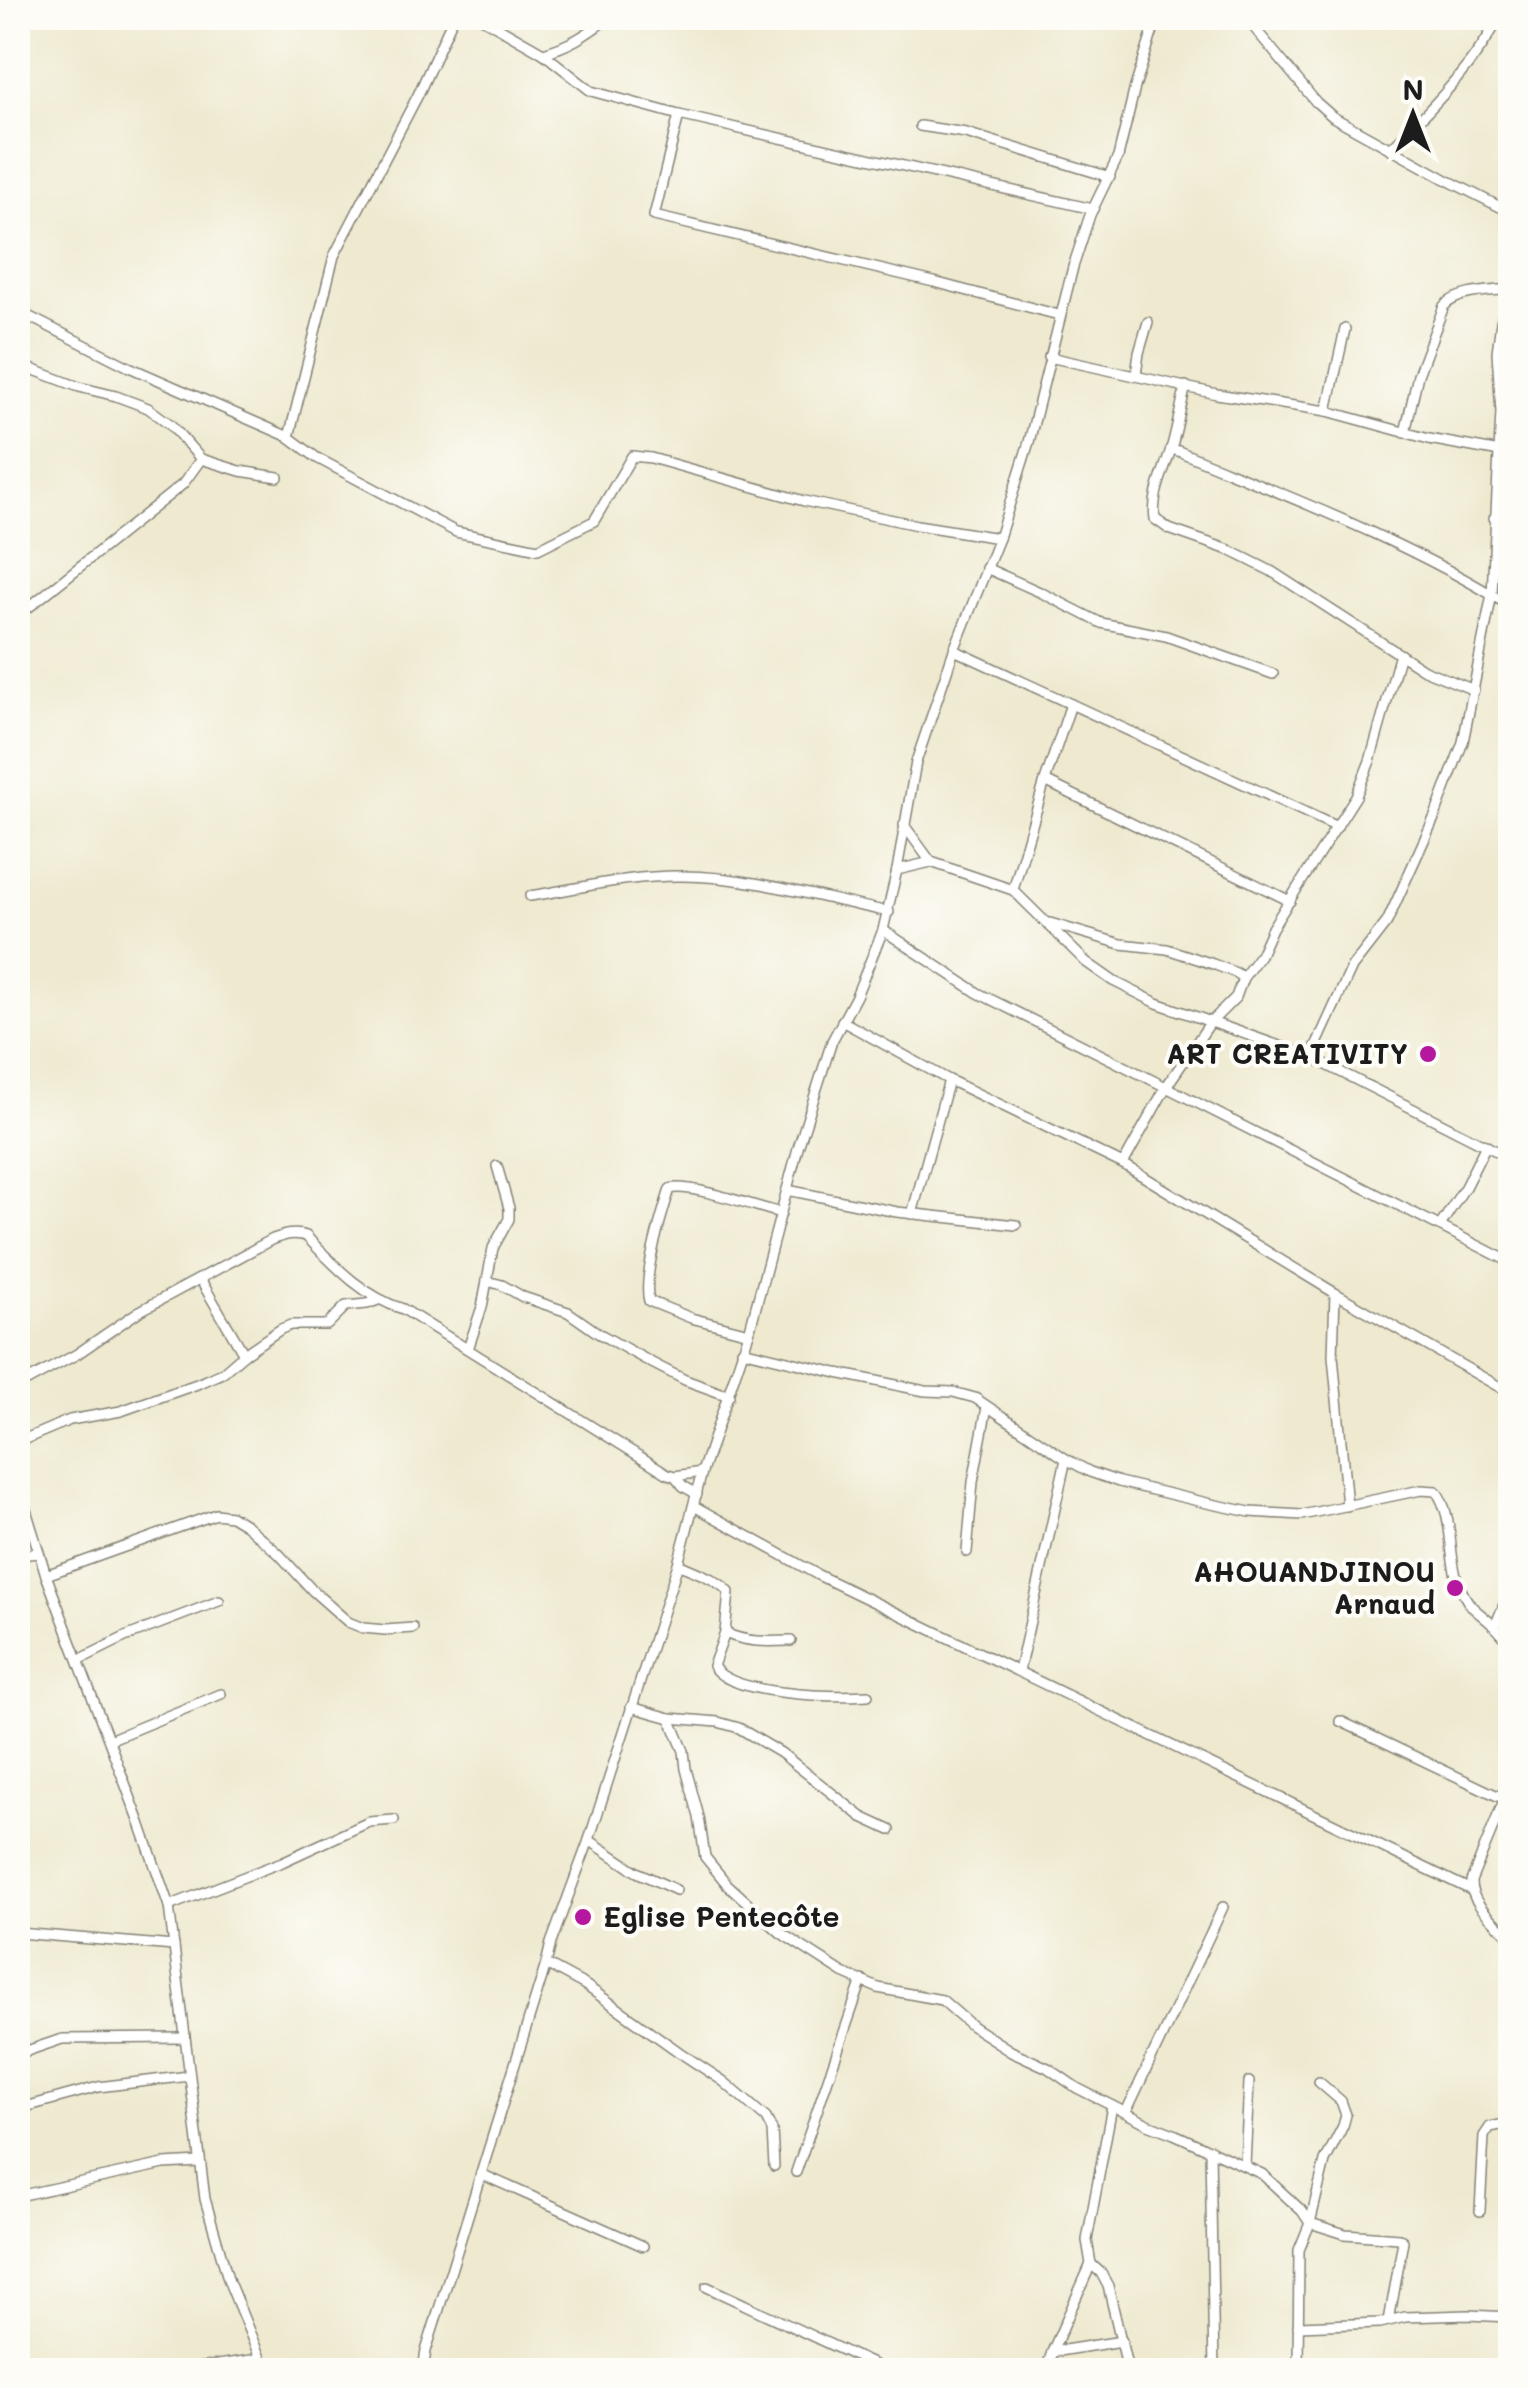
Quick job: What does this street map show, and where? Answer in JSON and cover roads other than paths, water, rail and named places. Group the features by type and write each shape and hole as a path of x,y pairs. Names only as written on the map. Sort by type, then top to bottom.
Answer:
{"street":[{"path":"289,437 334,256 418,95 453,18"},
{"path":"482,18 543,53 591,91 679,115 1093,209"},
{"path":"543,53 580,39 608,18"},
{"path":"423,2370 551,1943 590,1840 678,1564 702,1472 749,1333 827,1056 884,930 916,762 1030,442 1073,267 1093,209 1118,157 1156,18"},
{"path":"1248,18 1316,102 1346,125 1510,212"},
{"path":"1390,148 1430,109 1499,18"},
{"path":"679,115 654,216 1055,314"},
{"path":"920,126 966,133 1110,177"},
{"path":"1311,1057 1352,967 1386,922 1435,816 1462,742 1492,594 1494,518 1506,399 1497,364 1498,336 1510,291 1464,295 1444,306 1418,375 1406,433"},
{"path":"18,311 129,367 289,437 317,458 456,532 538,549 594,522 632,456 652,458 804,501 917,526 998,538"},
{"path":"1136,375 1148,322"},
{"path":"1327,411 1344,329"},
{"path":"1049,356 1217,394 1327,411 1406,433 1500,452"},
{"path":"18,364 78,388 148,408 170,424 202,458 278,477"},
{"path":"1186,386 1154,505 1160,524 1229,550 1272,572 1435,675 1474,690"},
{"path":"1171,448 1376,534 1510,606"},
{"path":"18,616 183,484 202,458"},
{"path":"1494,518 1510,538"},
{"path":"986,568 1101,623 1166,636 1273,674"},
{"path":"954,650 1337,827"},
{"path":"1123,1164 1166,1087 1210,1022 1236,997 1272,928 1356,796 1370,761 1400,654"},
{"path":"1014,890 1071,704"},
{"path":"1045,781 1290,901"},
{"path":"904,825 931,862"},
{"path":"898,870 931,862 1014,890 1086,962 1113,981 1158,1003 1311,1057 1510,1158"},
{"path":"530,896 636,878 728,878 888,912"},
{"path":"1048,922 1121,944 1166,949 1243,978"},
{"path":"884,930 978,993 1510,1262"},
{"path":"842,1022 948,1080 1123,1164 1335,1293 1510,1392"},
{"path":"912,1214 948,1080"},
{"path":"1440,1226 1486,1145"},
{"path":"468,1348 482,1308 493,1248 508,1218 509,1208 497,1166"},
{"path":"749,1333 691,1318 649,1300 646,1279 662,1215 670,1189 677,1186 781,1213"},
{"path":"787,1190 912,1214 1016,1225"},
{"path":"18,1386 78,1354 138,1312 274,1239 298,1233 378,1300 403,1309 675,1476 696,1500 818,1575 1471,1890"},
{"path":"200,1280 244,1354"},
{"path":"487,1281 568,1312 650,1362 729,1396"},
{"path":"1335,1293 1332,1356 1347,1506"},
{"path":"18,1442 70,1420 122,1411 197,1384 222,1373 281,1328 328,1325 346,1306 378,1300"},
{"path":"742,1350 780,1361 974,1398 1090,1472 1250,1512 1302,1516 1421,1490 1436,1491 1446,1512 1457,1581 1472,1609 1495,1626 1510,1646"},
{"path":"967,1552 973,1482 988,1407"},
{"path":"1019,1671 1066,1459"},
{"path":"675,1476 702,1472"},
{"path":"18,1484 46,1574 169,1906 205,2199 229,2282 265,2370"},
{"path":"46,1574 216,1514 232,1516 279,1554 348,1622 363,1628 413,1628"},
{"path":"18,1555 39,1553"},
{"path":"678,1564 726,1587 730,1601 725,1633 713,1666 716,1673 766,1690 868,1695"},
{"path":"1495,1626 1510,1590"},
{"path":"79,1660 125,1637 219,1600"},
{"path":"725,1633 756,1642 791,1641"},
{"path":"109,1740 221,1694"},
{"path":"631,1707 670,1718 718,1722 738,1728 781,1754 862,1817 890,1830"},
{"path":"670,1718 684,1751 705,1856 727,1884 780,1933 843,1973 878,1988 942,2000 972,2026 1077,2088 1148,2124 1246,2165 1262,2174 1310,2223 1344,2234 1399,2238 1403,2242 1389,2321"},
{"path":"1340,1721 1504,1798"},
{"path":"1510,1786 1471,1881 1471,1890 1474,1900 1510,1937"},
{"path":"1498,1817 1510,1823"},
{"path":"169,1906 282,1862 369,1822 394,1820"},
{"path":"590,1840 637,1872 676,1890"},
{"path":"1126,2112 1223,1908"},
{"path":"18,1933 174,1946"},
{"path":"546,1964 585,1985 723,2080 766,2118 772,2130 774,2166"},
{"path":"796,2172 862,1980"},
{"path":"18,2054 62,2039 184,2038"},
{"path":"18,2109 98,2088 189,2076"},
{"path":"1246,2165 1249,2082"},
{"path":"1298,2370 1299,2250 1325,2161 1346,2115 1341,2101 1319,2082"},
{"path":"1046,2370 1091,2264 1087,2240 1112,2106"},
{"path":"1480,2211 1484,2136 1490,2128 1510,2122"},
{"path":"1210,2150 1214,2370"},
{"path":"18,2196 164,2164 200,2162"},
{"path":"482,2174 643,2246"},
{"path":"1091,2264 1102,2273 1108,2286 1128,2370"},
{"path":"707,2287 885,2370"},
{"path":"1298,2326 1380,2324 1406,2317 1510,2317"},
{"path":"1052,2352 1122,2341"},
{"path":"185,2370 258,2359"}],"place":[{"name":"ART CREATIVITY","path":"1428,1054"},
{"name":"AHOUANDJINOU Arnaud","path":"1455,1588"},
{"name":"Eglise Pentecôte","path":"583,1917"}]}
